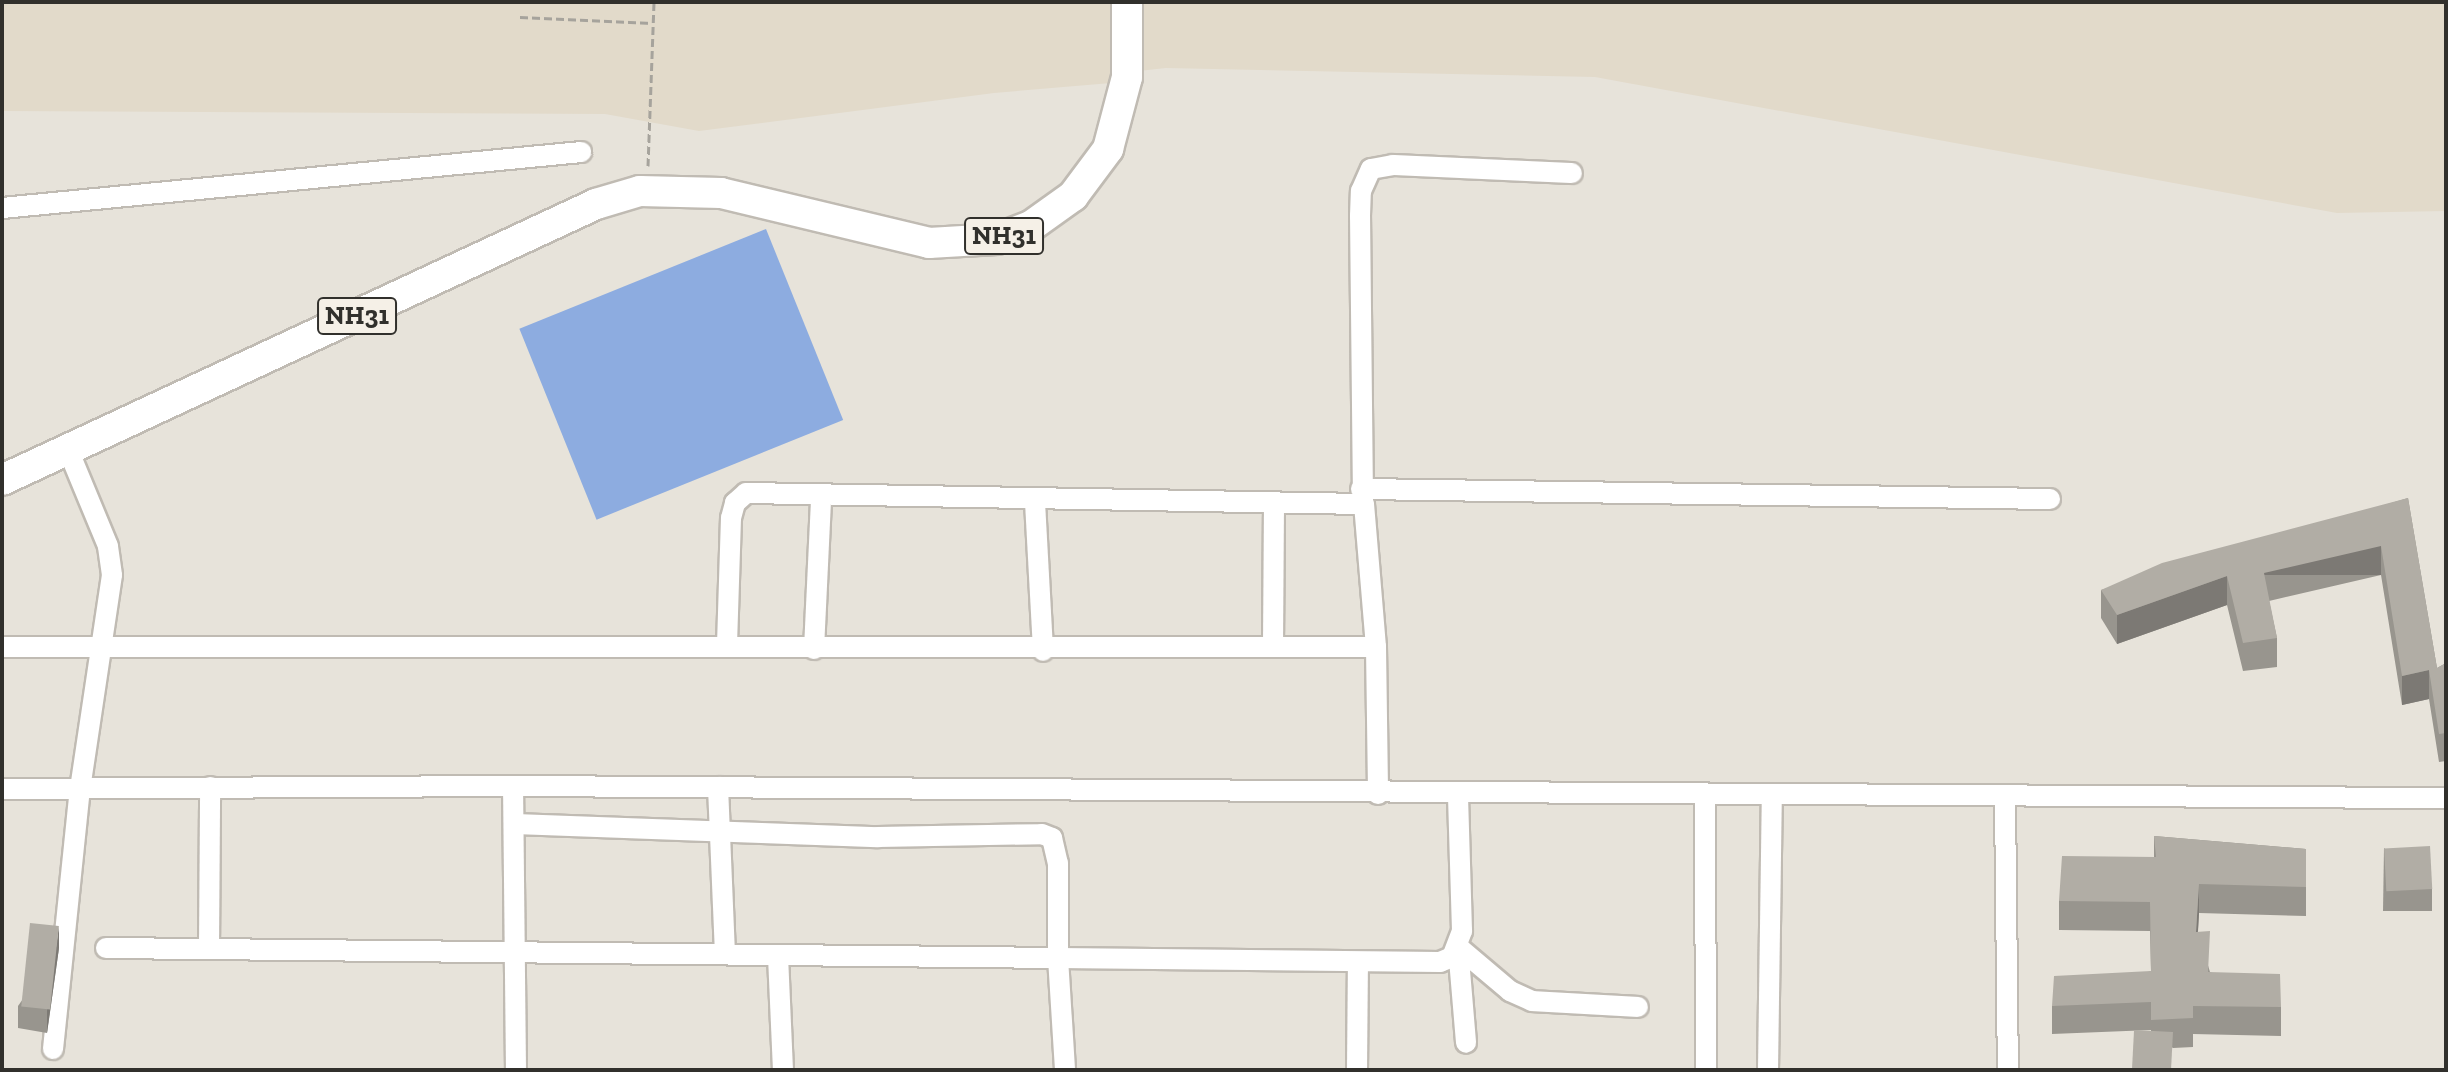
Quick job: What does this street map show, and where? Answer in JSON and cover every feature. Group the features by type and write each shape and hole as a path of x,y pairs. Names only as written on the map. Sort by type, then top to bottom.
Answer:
{"highway":[{"name":"NH31","path":"2,480 67,447 596,204 640,191 721,193 929,243 997,239 1031,226 1073,196 1108,149 1127,77 1127,2"}],"street":[{"path":"2,208 581,152"},
{"path":"1378,794 1376,647 1362,497 1361,191 1371,169 1393,165 1572,173"},
{"path":"53,1049 80,789 112,585 108,546 67,447"},
{"path":"727,645 735,503 746,493 821,498 1274,506 1362,497 2050,499"},
{"path":"814,649 821,498"},
{"path":"1035,502 1043,651"},
{"path":"1273,646 1274,506"},
{"path":"2,647 727,645 1043,651 1376,647"},
{"path":"2,789 513,786 1705,797 2446,798"},
{"path":"513,786 516,1070"},
{"path":"209,949 210,787"},
{"path":"718,787 725,952"},
{"path":"1458,795 1458,947 1466,1043"},
{"path":"2005,796 2008,1070"},
{"path":"1705,797 1706,1070"},
{"path":"1768,1070 1772,797"},
{"path":"515,824 878,837 1052,838 1058,863 1058,958 1065,1070"},
{"path":"106,948 725,952 778,956 1358,963 1440,962 1458,947"},
{"path":"1458,947 1510,991 1532,1001 1638,1007"},
{"path":"778,956 783,1070"},
{"path":"1357,1070 1358,963"}],"path":[{"path":"648,150 654,2"},
{"path":"520,17 653,23"}],"shaded area":[{"path":"2,2 2446,2 2446,211 2337,213 1595,77 1166,68 1111,74 1111,83 994,93 699,131 605,114 2,111"}],"water":[{"path":"766,229 843,420 597,520 519,329"}],"building":[{"path":"2408,498 2437,668 2446,663 2446,733 2439,734 2429,670 2402,676 2381,546 2264,573 2277,638 2243,643 2227,576 2117,615 2101,590 2162,563"},
{"path":"2154,836 2306,849 2306,887 2199,884 2196,932 2210,931 2208,972 2280,974 2281,1007 2193,1006 2193,1018 2151,1020 2151,1002 2052,1006 2054,976 2151,971 2150,902 2059,901 2062,856 2156,857"},
{"path":"2430,846 2432,889 2386,891 2384,848"},
{"path":"30,923 59,926 50,1010 21,1007"},
{"path":"2134,1030 2173,1032 2171,1070 2132,1068"}]}
